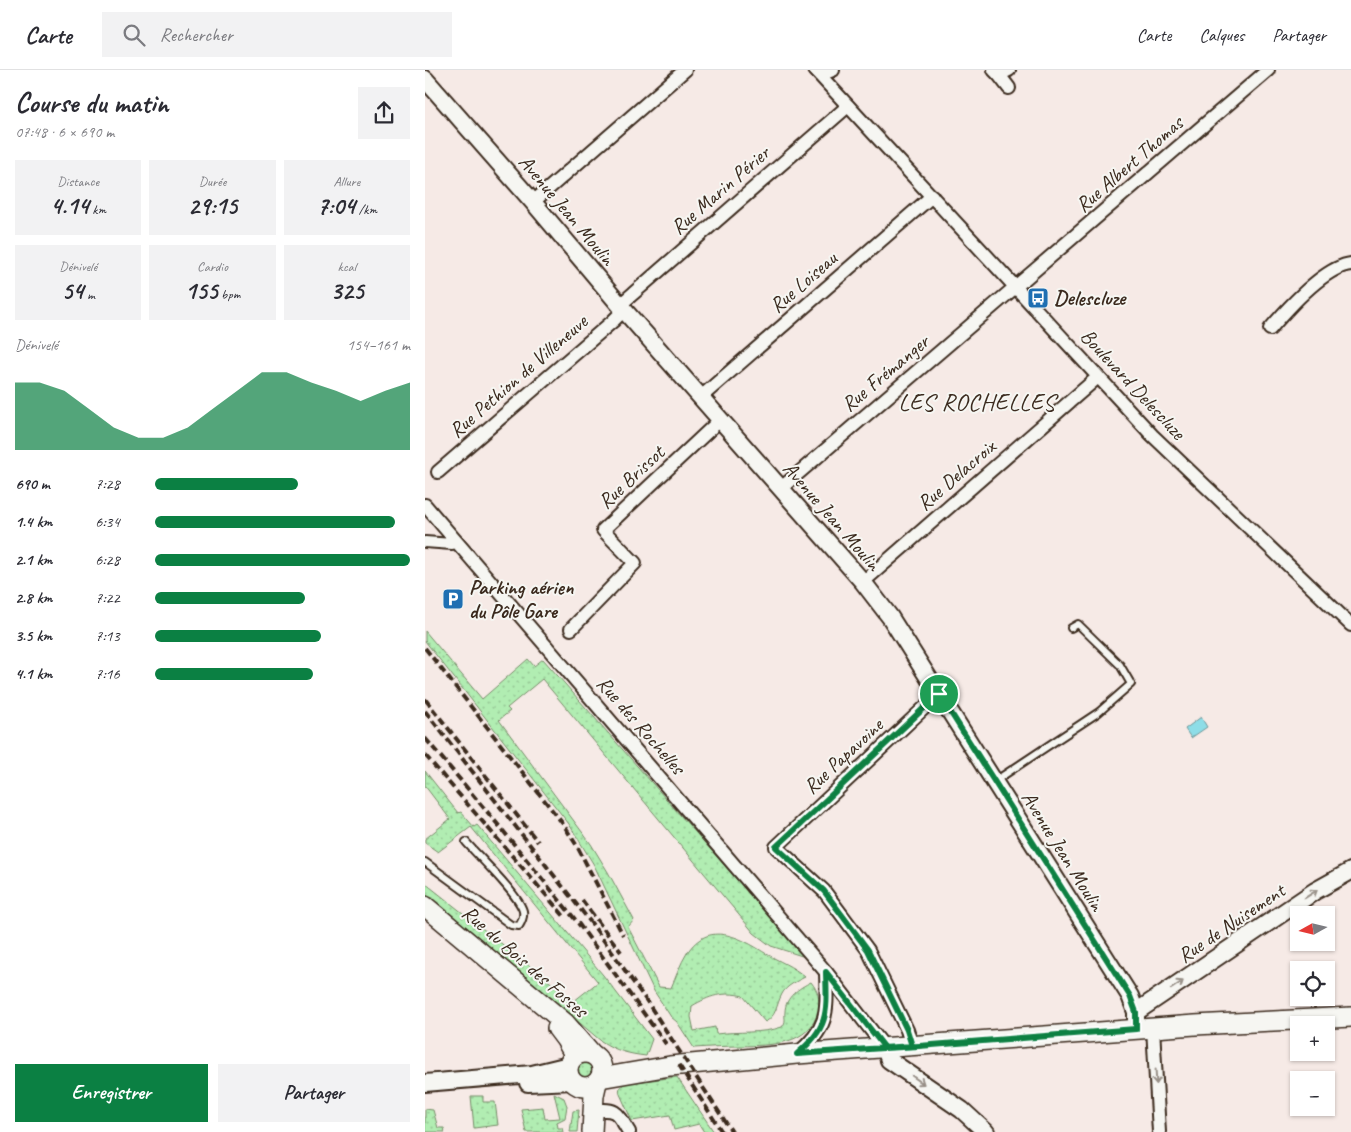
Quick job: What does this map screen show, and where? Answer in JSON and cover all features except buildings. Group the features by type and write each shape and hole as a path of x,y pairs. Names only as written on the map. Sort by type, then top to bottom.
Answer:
{"main road":[{"name":"Rue du Bois des Fosses","path":"425,906 565,1023 580,1066"},
{"name":"Rue du Bois des Fosses","path":"425,914 547,1018 559,1030 580,1066"},
{"path":"580,1066 670,1066 912,1046 1142,1023 1195,1024 1351,1017"},
{"path":"580,1066 585,1086 599,1080 670,1066"},
{"path":"580,1066 582,1104 580,1132"},
{"path":"592,1132 593,1111 599,1080"}],"street":[{"path":"533,202 685,70"},
{"path":"818,73 833,70"},
{"name":"Rue Albert Thomas","path":"1015,288 1268,70"},
{"path":"1000,72 1009,88"},
{"name":"Boulevard Delescluze","path":"818,73 1152,435 1351,625"},
{"name":"Avenue Jean Moulin","path":"425,79 533,202 622,308 721,418 780,489 863,582 890,617 1130,996 1142,1023"},
{"name":"Rue Marin Périer","path":"622,308 848,106"},
{"name":"Rue Loiseau","path":"701,397 932,196"},
{"path":"1270,329 1293,302 1330,273 1343,265 1351,264"},
{"name":"Rue Frémanger","path":"780,489 1015,288"},
{"name":"Rue Pethion de Villeneuve","path":"438,472 613,321 622,308"},
{"name":"Rue Delacroix","path":"863,582 1098,377"},
{"name":"Rue Brissot","path":"571,629 635,563 603,530 721,418"},
{"name":"Rue des Rochelles","path":"425,505 826,972 885,1048"},
{"path":"425,542 452,544"},
{"name":"Rue Papavoine","path":"912,1046 907,1030 868,950 824,891 776,847 939,694"},
{"name":"Rue de Nuisement","path":"1142,1023 1315,891 1351,871"},
{"path":"797,1054 811,1042 822,1026 827,1007 826,972"},
{"path":"1142,1023 1159,1132"},
{"path":"885,1048 889,1060 962,1110 986,1132"},
{"path":"425,1083 506,1077 580,1066"},
{"path":"593,1111 607,1109 617,1113 629,1132"}],"lane":[{"path":"994,782 1099,712 1131,684 1120,665 1078,624 1071,628"},
{"path":"425,862 511,925 519,926 523,920 523,912 517,899 466,842"}],"green space":[{"path":"425,631 482,699 528,659 534,666 543,659 805,957 771,946 754,933 542,679 507,708 510,711 499,720 591,844 608,872 634,920 628,927 659,987 671,988 687,953 695,943 714,934 735,937 805,977 784,991 772,1017 765,1022 743,996 723,994 698,1002 692,1006 691,1017 694,1031 715,1027 716,1034 758,1032 782,1027 785,1021 787,1002 790,997 797,990 811,982 819,998 819,1006 814,1022 807,1031 798,1037 776,1044 694,1048 654,991 594,865 569,824 425,641"},
{"path":"425,771 458,813 461,812 474,827 477,825 603,975 652,1039 646,1056 623,1052 601,1041 425,894 425,883 574,1001 598,982 471,827 438,852 425,843 425,839 450,819 425,786"},
{"path":"585,1061 593,1069 585,1077 577,1069"},
{"path":"677,1077 714,1132 704,1132 699,1124 674,1130 670,1115 632,1121 620,1094 619,1090 622,1086 627,1083"},
{"path":"554,1093 564,1098 567,1106 565,1118 557,1122 558,1128 562,1128 563,1132 526,1132 521,1109 543,1107 545,1119 560,1118"},
{"path":"471,1096 483,1096 483,1102 495,1102 498,1125 474,1128"},
{"path":"425,1109 433,1110 438,1128 444,1128 445,1132 425,1132"},
{"path":"579,1110 577,1132 570,1132 573,1111"}],"water":[{"path":"1201,717 1207,727 1191,738 1185,729"}],"railway":[{"path":"425,648 563,824 577,846 623,935"},
{"path":"425,699 538,842"},
{"path":"425,711 592,924 646,1000 732,1132"},
{"path":"425,738 578,923 666,1044"},
{"path":"425,755 564,916"},
{"path":"582,900 621,952"},
{"path":"679,1065 722,1132"}],"place":[{"name":"Delescluze","path":"1038,298"},
{"name":"Parking aérien du Pôle Gare","path":"453,599"}],"district":[{"name":"LES ROCHELLES","path":"977,402"}],"route":[{"path":"939,694 776,847 824,891 868,950 907,1030 912,1046 885,1048 797,1054 811,1042 822,1026 827,1007 826,972 885,1048 919,1046 1136,1029 1136,1012 1130,996 939,694"}]}
